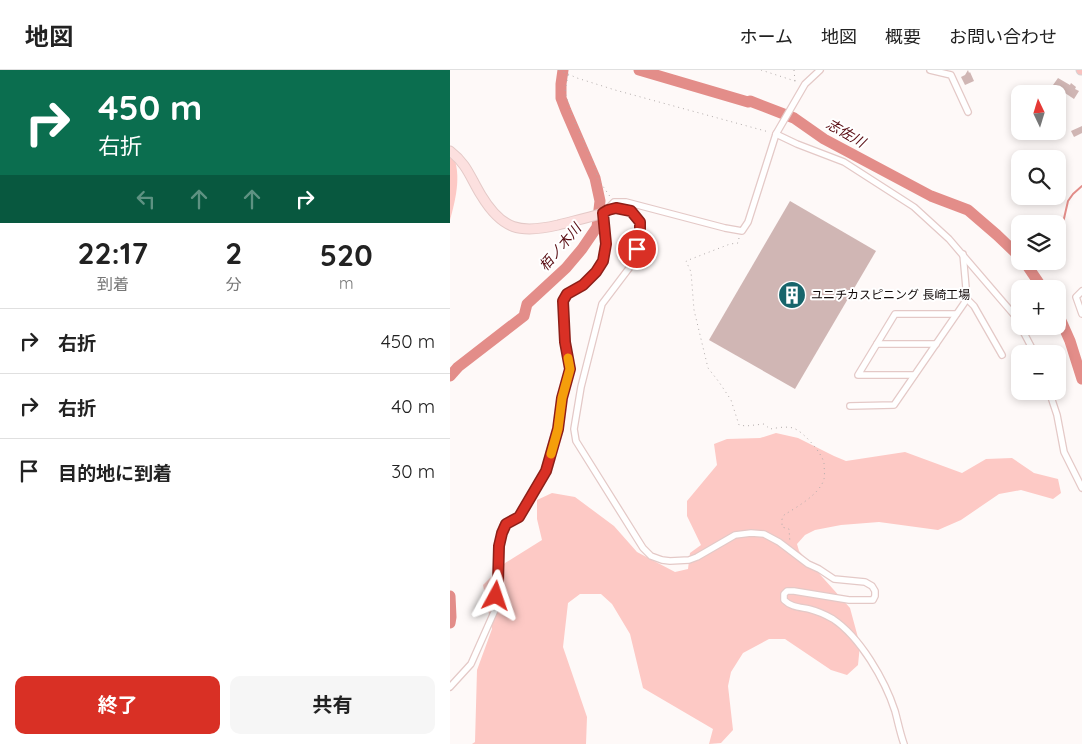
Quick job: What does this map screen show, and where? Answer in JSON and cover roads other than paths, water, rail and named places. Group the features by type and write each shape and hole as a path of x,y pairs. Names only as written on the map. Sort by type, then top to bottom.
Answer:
{"street":[{"path":"450,687 471,664 495,610 499,546 506,524 519,517 546,471 558,429 562,398 570,369 565,342 563,301 567,294 583,285 596,272 603,261 606,244 606,211 614,202 626,202 742,231 748,222 776,134 800,91 820,70"},
{"path":"930,70 952,75 968,112"},
{"path":"776,134 844,162 914,207 949,238 963,254 1014,316 1029,345"},
{"path":"450,151 466,166 489,209 500,220 512,226 526,230 541,229 586,218 616,208 631,211 640,222 640,235 633,263 602,304 581,387 574,429 576,441 643,548 651,556 662,560 688,560 697,557 735,534 764,534 834,579 865,582 872,586 875,591 873,600 850,600 794,591 787,591 784,594 784,600 788,604 833,619 848,632 863,650 886,687 904,744"},
{"path":"963,254 967,299 974,306 1002,355"},
{"path":"1082,291 1076,297 1082,314"},
{"path":"850,406 894,405 967,299"},
{"path":"914,375 858,375 895,314 956,314"},
{"path":"877,344 936,344"},
{"path":"1052,400 1064,452 1082,488"}],"waterway":[{"name":"栢ノ木川","path":"450,376 458,367 524,316 527,304 566,268 597,227 600,201 595,178 561,98 563,70"},
{"name":"志佐川","path":"639,70 748,102 750,101 794,118 824,139 931,196 968,210 1011,248"},
{"path":"1065,215 1068,201 1082,186"},
{"name":"志佐川","path":"1030,270 1037,280"},
{"name":"志佐川","path":"1066,332 1082,379"},
{"name":"栢ノ木川","path":"450,596 450,623"}],"place":[{"name":"ユニチカスピニング 長崎工場","path":"792,295"}]}
